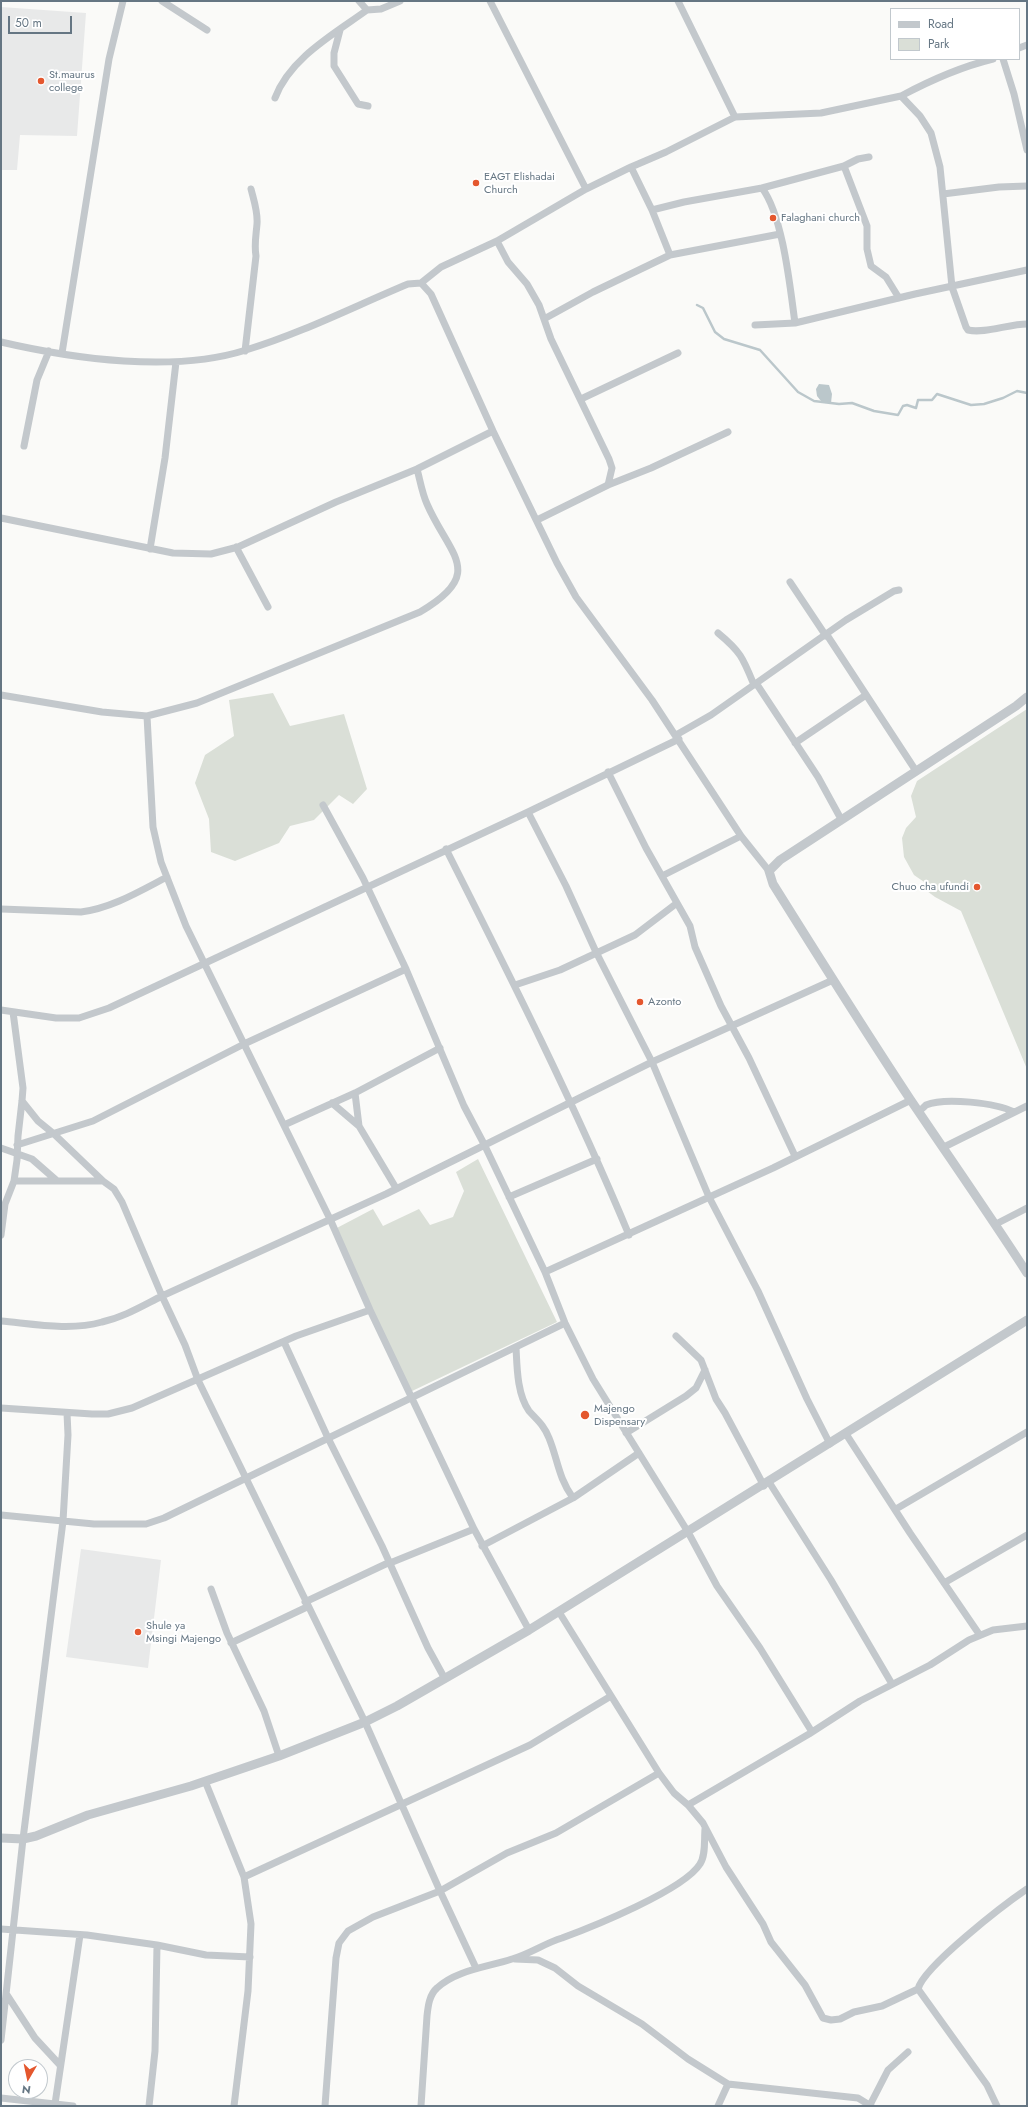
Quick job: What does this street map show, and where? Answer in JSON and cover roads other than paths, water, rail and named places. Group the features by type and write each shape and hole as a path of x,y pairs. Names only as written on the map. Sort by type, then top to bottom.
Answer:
{"street":[{"path":"62,353 109,59 123,1"},
{"path":"162,1 207,30"},
{"path":"359,1 367,10"},
{"path":"274,98 279,87 290,71 318,45 367,10 381,9 400,1"},
{"path":"490,1 586,189"},
{"path":"678,1 735,117"},
{"path":"340,30 334,53 334,66 358,104 368,106"},
{"path":"1,342 62,353 132,361 176,362 246,351 325,321 408,284 421,283 446,264 497,241 586,189 666,152 735,117 821,113 901,96 940,76 968,65 990,60"},
{"path":"1003,60 1014,94 1027,150"},
{"path":"901,96 920,116 931,133 940,167 952,287 968,330 976,331 1012,324 1027,324"},
{"path":"652,210 684,202 762,188 844,166 858,159 869,157"},
{"path":"844,166 867,226 871,266 886,277 899,298"},
{"path":"631,167 652,210 670,255"},
{"path":"943,194 999,187 1027,186"},
{"path":"762,188 773,209 780,234 795,323"},
{"path":"246,351 256,256 255,248 257,224 256,208 251,190"},
{"path":"544,319 593,292 670,255 780,234"},
{"path":"497,241 508,262 527,284 539,305 551,339 581,399 612,468 608,485"},
{"path":"755,325 795,323 899,298 1027,270"},
{"path":"421,283 431,294 493,431 557,563 576,597 677,737 741,836 769,871 772,884 833,980 911,1100 996,1224 1027,1273"},
{"path":"24,446 36,388 49,351"},
{"path":"581,399 678,353"},
{"path":"150,549 164,458 176,362"},
{"path":"1,518 150,549 173,553 201,555 236,547 336,502 417,469 493,431"},
{"path":"537,520 608,485 651,468 728,432"},
{"path":"1,695 102,712 147,716 185,707 260,678 319,652 354,640 420,612 443,597 457,576 458,564 453,550 427,504 417,469"},
{"path":"236,547 268,607"},
{"path":"790,582 916,771"},
{"path":"1,1010 56,1018 79,1018 109,1008 368,888 446,849 528,812 677,737 846,620 894,591 899,590"},
{"path":"718,633 735,646 755,684 795,743 842,819"},
{"path":"795,743 866,695"},
{"path":"769,871 780,860 1027,697"},
{"path":"147,716 153,827 157,848 186,926 330,1219 370,1310 482,1546 529,1630"},
{"path":"608,772 662,876 690,926 697,951 721,1006 732,1025 795,1156"},
{"path":"323,804 368,888 406,969 464,1106 484,1144 545,1272 565,1323 593,1379 688,1532 717,1586 760,1648 812,1732"},
{"path":"528,812 566,886 596,952 652,1062 709,1197 758,1291 804,1393 830,1444"},
{"path":"662,876 741,836"},
{"path":"446,849 515,985 571,1102 629,1235"},
{"path":"1,909 91,911 111,904 167,877"},
{"path":"515,985 560,970 635,935 677,903"},
{"path":"1,1148 18,1149 54,1134 78,1127 112,1112 244,1044 406,969"},
{"path":"1,1321 82,1326 128,1314 162,1296 396,1188 652,1062 833,980"},
{"path":"1,1235 5,1204 14,1181 23,1088 13,1012"},
{"path":"284,1124 355,1093 440,1048"},
{"path":"355,1093 359,1126"},
{"path":"545,1272 774,1168 795,1156 911,1100"},
{"path":"22,1101 38,1121 54,1134 103,1181 114,1189 122,1202 162,1296 185,1345 198,1380 246,1477 306,1605 365,1722 476,1968"},
{"path":"919,1111 926,1106 948,1102 979,1103 1014,1112"},
{"path":"332,1104 359,1126 396,1188"},
{"path":"944,1147 1027,1106"},
{"path":"18,1149 56,1180"},
{"path":"509,1197 597,1159"},
{"path":"14,1181 103,1181"},
{"path":"996,1224 1027,1208"},
{"path":"1,1408 67,1413 108,1414 132,1408 284,1342 370,1310"},
{"path":"1,1838 23,1839 50,1831 88,1815 205,1781 279,1756 365,1722 445,1679 559,1612 1027,1320"},
{"path":"1,1515 94,1524 146,1524 164,1518 565,1323"},
{"path":"676,1336 700,1360 716,1400 766,1484 831,1580 892,1684"},
{"path":"284,1342 328,1438 390,1563 428,1648 445,1679"},
{"path":"516,1347 517,1371 523,1399 529,1411 538,1419 546,1430 563,1484 573,1498"},
{"path":"626,1433 686,1396 696,1388 704,1370"},
{"path":"1,2040 23,1839 63,1521 68,1435 67,1413"},
{"path":"896,1509 1027,1432"},
{"path":"846,1434 944,1583 980,1634"},
{"path":"482,1546 573,1498 639,1453"},
{"path":"232,1643 390,1563 474,1529"},
{"path":"944,1583 1027,1535"},
{"path":"211,1589 232,1643 264,1711 279,1756"},
{"path":"559,1612 658,1772 674,1793 688,1805 705,1829 726,1867 763,1924 771,1942 805,1985 823,2018 831,2020 840,2019 854,2012 877,2008 918,1989 921,1979 935,1966 998,1909 1027,1889"},
{"path":"688,1805 812,1732 860,1701 930,1665 980,1634 993,1630 1027,1626"},
{"path":"244,1876 530,1745 611,1696"},
{"path":"325,2106 334,1975 340,1943 348,1931 373,1917 440,1891 507,1853 556,1833 658,1772"},
{"path":"205,1781 244,1876 251,1924 248,1991 234,2106"},
{"path":"421,2106 421,2081 429,2002 436,1988 449,1980 476,1968 514,1959 630,1910 683,1881 701,1863 705,1829"},
{"path":"1,1929 80,1935 157,1945 206,1955 250,1956"},
{"path":"55,2104 80,1935"},
{"path":"149,2106 155,2044 157,1945"},
{"path":"514,1959 538,1960 555,1968 578,1986 642,2024 688,2059 728,2084 858,2098 871,2105 888,2070 908,2052"},
{"path":"918,1989 987,2085 997,2106"},
{"path":"6,1995 31,2032 60,2065"},
{"path":"718,2106 728,2084"},
{"path":"1,2098 29,2103 73,2106"}],"waterway":[{"path":"697,305 703,308 715,332 724,339 760,350 798,392 814,401 839,404 852,403 874,411 898,415 903,406 907,405 916,408 918,400 932,400 937,394 971,405 984,404 1003,398 1017,391 1027,393"}],"place":[{"name":"St.maurus college","path":"41,81"},
{"name":"EAGT Elishadai Church","path":"476,183"},
{"name":"Falaghani church","path":"773,218"},
{"name":"Chuo cha ufundi","path":"977,887"},
{"name":"Azonto","path":"640,1002"},
{"name":"Majengo Dispensary","path":"585,1415"},
{"name":"Shule ya Msingi Majengo","path":"138,1632"}]}
